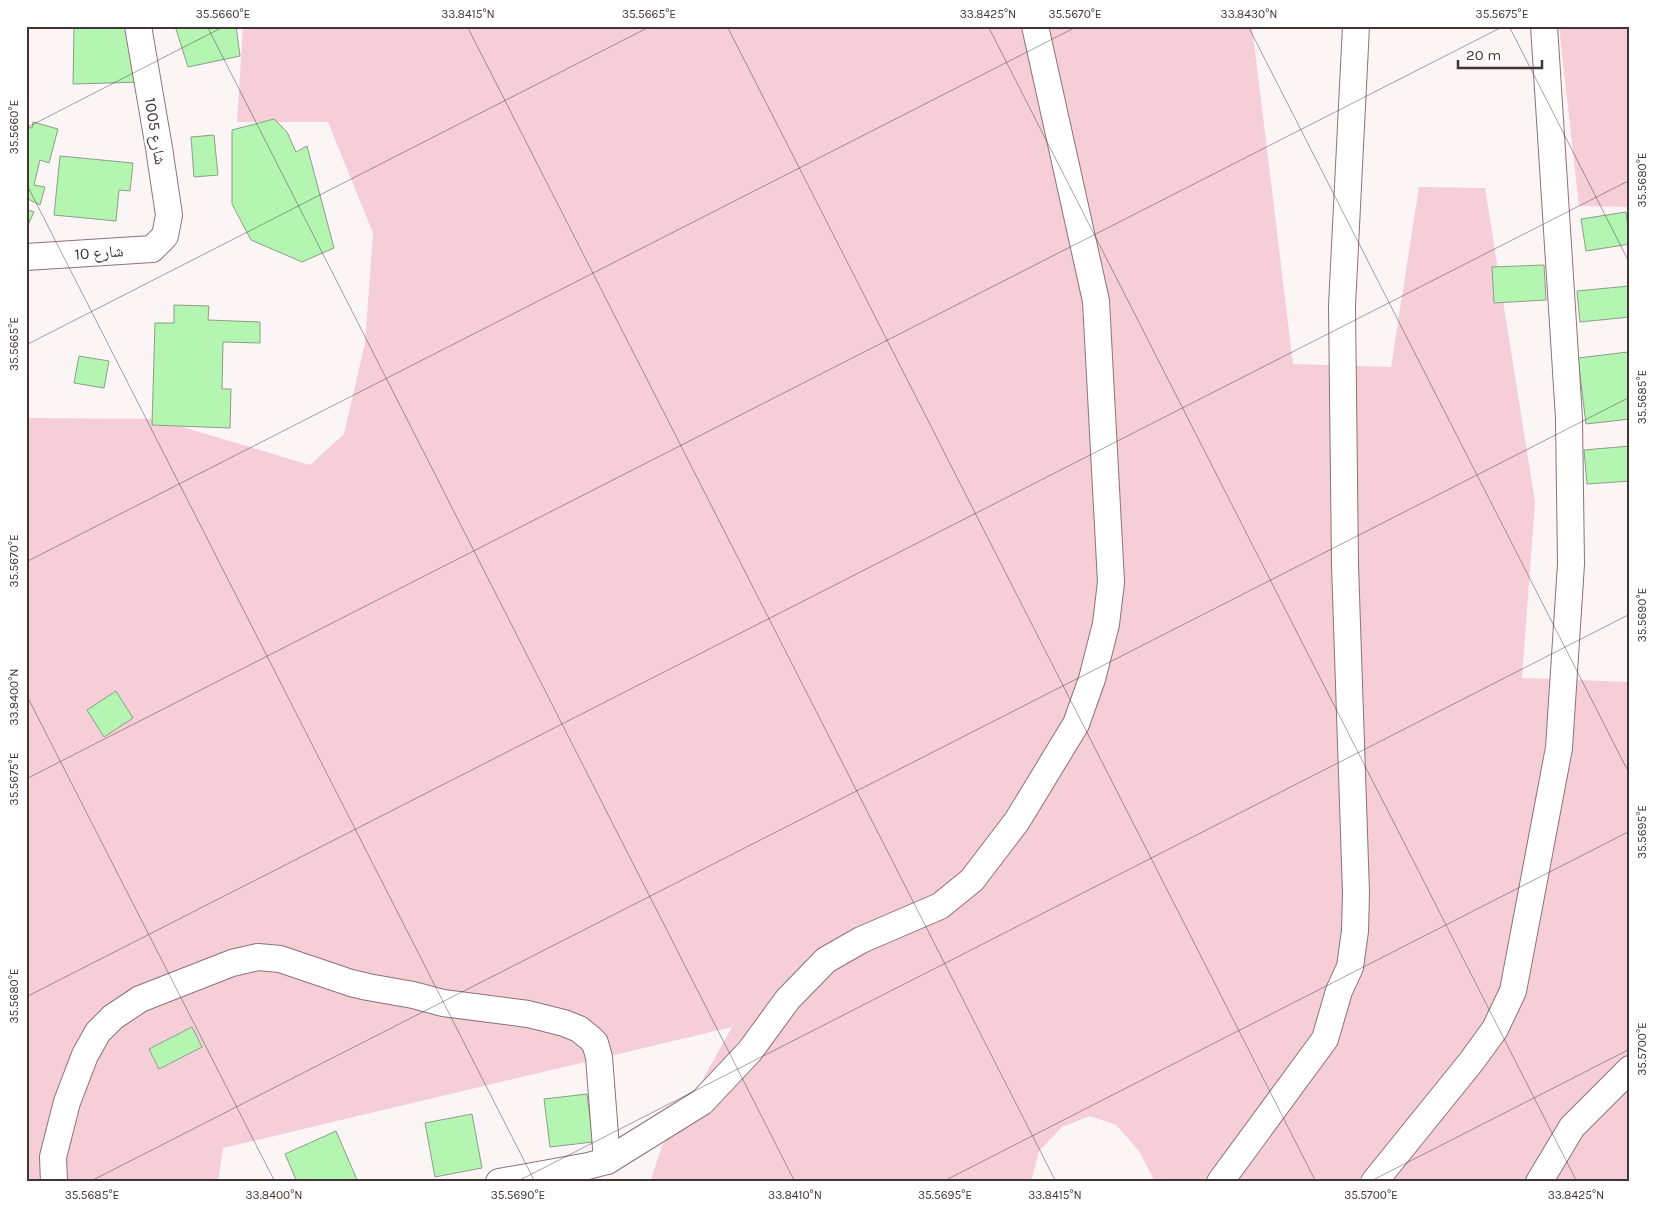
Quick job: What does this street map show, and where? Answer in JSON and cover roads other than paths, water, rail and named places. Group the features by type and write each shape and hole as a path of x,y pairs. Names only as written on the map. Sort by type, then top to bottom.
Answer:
{"street":[{"name":"شارع 1005","path":"138,26 159,148 168,215 166,236"},
{"path":"499,1182 607,1161 702,1102 750,1051 788,998 826,960 861,940 940,906 972,880 1016,821 1076,724 1092,679 1106,624 1111,582 1096,301 1035,26"},
{"path":"1220,1182 1324,1039 1339,991 1350,967 1355,931 1345,566 1342,306 1356,26"},
{"path":"1374,1182 1471,1062 1495,1029 1513,991 1559,748 1571,564 1569,418 1544,26"},
{"name":"شارع 10","path":"26,256 152,249 166,236"},
{"path":"54,1182 53,1157 67,1102 85,1055 98,1032 113,1017 140,999 232,963 258,958 280,959 350,983 368,987 462,1006 528,1014 564,1023 579,1029 595,1043 599,1056 607,1161"},
{"path":"1539,1182 1572,1127 1630,1069"}]}
